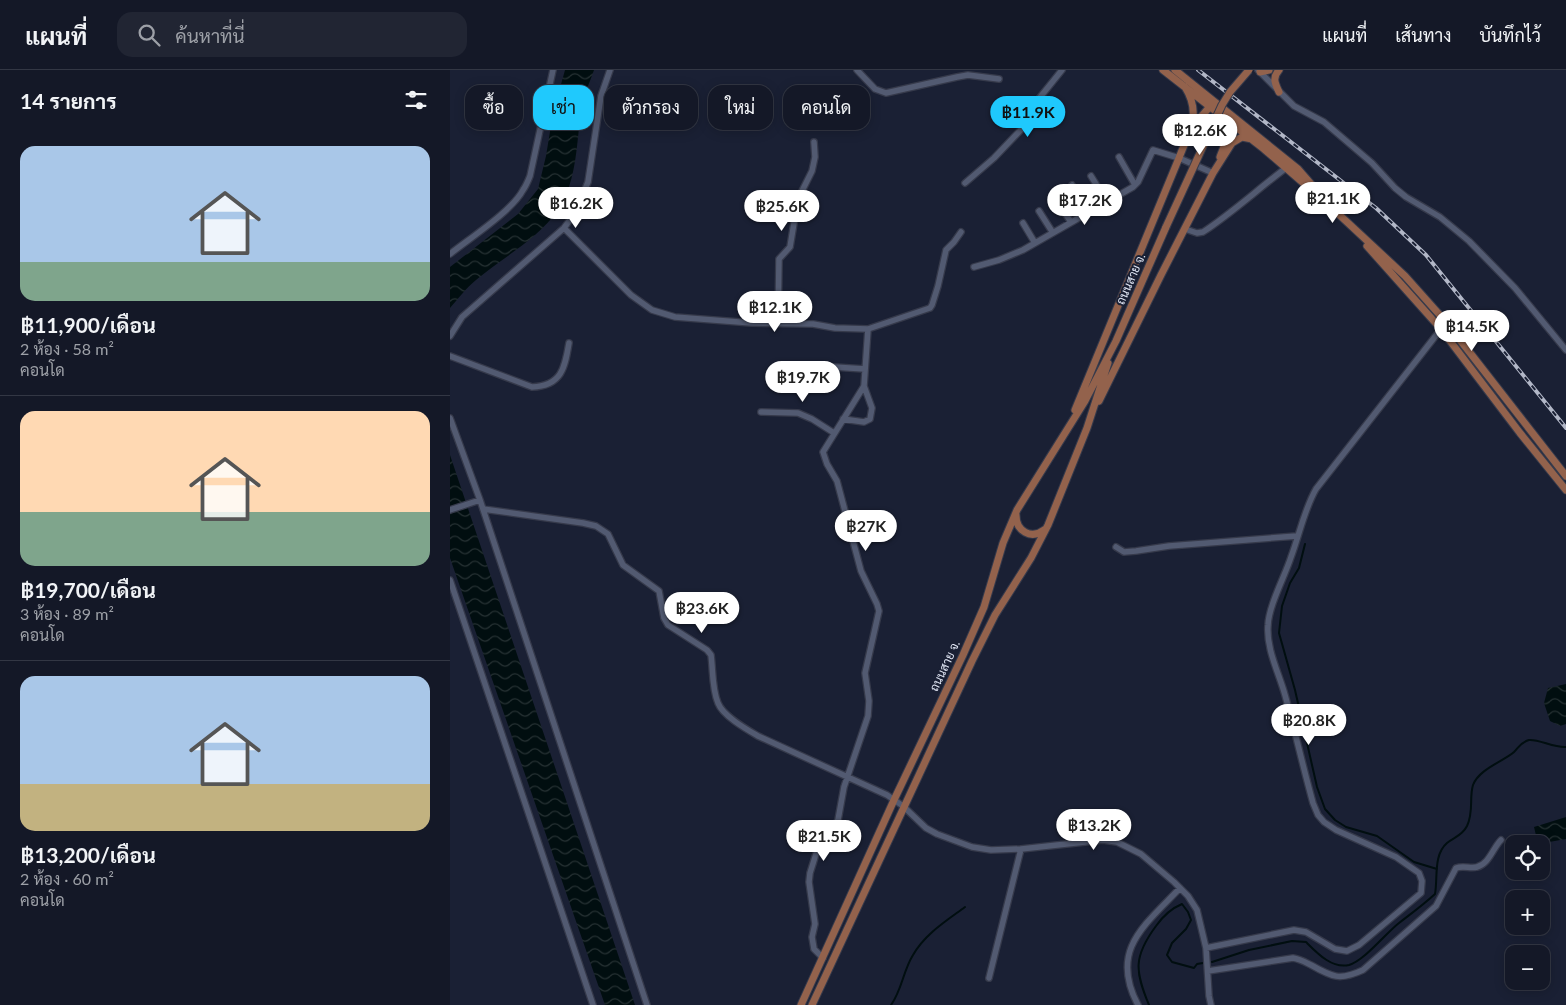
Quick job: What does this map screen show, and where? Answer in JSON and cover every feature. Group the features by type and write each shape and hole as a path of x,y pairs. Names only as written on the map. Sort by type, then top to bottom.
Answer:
{"main road":[{"path":"1163,70 1185,87 1212,103"},
{"path":"1175,70 1230,118 1298,169 1325,201"},
{"name":"ถนนสาย จ.","path":"801,1005 984,607 1003,543 1017,510 1085,400 1116,341 1166,226 1222,105 1239,80 1249,70"},
{"path":"1259,71 1269,70"},
{"path":"1279,70 1274,77 1274,82 1279,92"},
{"path":"1180,158 1194,118 1192,102 1185,87"},
{"path":"1071,422 1180,158 1191,134 1212,103"},
{"path":"1230,118 1325,201 1405,276 1446,322 1566,476"},
{"path":"1213,173 1224,144 1230,118"},
{"path":"1191,134 1199,128 1210,128 1219,133 1224,144"},
{"path":"1087,428 1106,386 1213,173 1232,143 1242,137 1252,139"},
{"path":"1356,232 1385,268 1416,300 1440,329 1566,490"},
{"path":"1440,329 1446,322"},
{"name":"ถนนสาย จ.","path":"812,1005 903,806 994,616 1031,558 1048,526 1087,428 1116,341"},
{"path":"1017,510 1016,521 1018,526 1026,533 1037,534 1048,526"}],"street":[{"path":"450,254 494,220 523,192 530,176 553,70"},
{"path":"450,336 462,317 564,228 575,213 588,182 600,103 610,70"},
{"path":"856,70 874,89 886,93 957,76 998,79"},
{"path":"965,183 994,158 1036,114 1035,105 1037,101 1062,70"},
{"path":"1259,71 1298,108 1324,122 1372,163 1400,192 1440,217 1469,241 1515,288 1566,350"},
{"path":"778,323 779,259 790,247 798,199 812,171 815,157 814,142"},
{"path":"974,267 999,260 1023,250 1135,185 1153,150 1180,158 1213,173"},
{"path":"1119,157 1135,185"},
{"path":"1185,229 1197,233 1203,232 1286,168"},
{"path":"1091,176 1107,202"},
{"path":"1072,185 1088,212"},
{"path":"1055,199 1070,222"},
{"path":"1039,211 1053,233"},
{"path":"1023,223 1035,243"},
{"path":"564,228 631,295 652,310 675,317 752,323 813,324 835,328 868,330 930,308 938,286 946,250 961,232"},
{"path":"1206,948 1294,930 1306,932 1335,949 1348,951 1359,945 1421,893 1422,881 1419,873 1396,857 1336,830 1324,822 1318,815 1313,803 1285,693 1268,638 1268,624 1308,504 1316,489 1440,329"},
{"path":"823,958 814,949 812,943 815,924 809,882 810,873 821,838 838,820 844,787 868,716 869,701 865,673 879,611 861,571 837,481 823,456 825,447 864,386 868,330"},
{"path":"450,356 532,387 548,383 561,375 569,342"},
{"path":"778,380 834,367 866,369"},
{"path":"843,419 864,422 870,419 872,408 864,386"},
{"path":"760,412 798,413 812,419 834,433"},
{"path":"450,418 480,500 647,1005"},
{"path":"450,510 480,500"},
{"path":"482,509 583,523 596,526 608,534 623,565 660,591 664,618 668,625 707,650 710,655 717,699 722,709 741,726 758,736 879,791 903,806 914,818 937,834 972,847 991,850 1021,849 1097,840 1113,841 1141,854 1180,888 1197,910 1206,948 1211,1005"},
{"path":"1116,547 1124,552 1170,546 1297,536"},
{"path":"450,580 592,1004"},
{"path":"1208,970 1298,958 1328,976 1337,977 1354,974 1363,970 1436,906 1456,868 1461,866 1474,868 1481,866 1488,860 1495,846 1502,840"},
{"path":"988,978 1021,849"},
{"path":"1138,1005 1130,990 1126,958 1135,938 1180,888"}],"water":[{"path":"565,70 594,70 589,85 561,85"},
{"path":"550,130 579,130 573,173 565,198 558,210 550,221 530,239 472,283 450,308 450,267 518,214 538,189"},
{"path":"450,455 635,1005 605,1005 450,558"},
{"path":"1566,684 1566,724 1560,726 1550,721 1544,703 1548,688"},
{"path":"1566,817 1566,839 1550,842 1550,835 1536,835 1534,827"}],"waterway":[{"path":"1305,544 1299,568 1290,583 1282,606 1279,633 1295,690 1317,787 1325,809 1335,820 1346,827 1377,836 1414,862 1437,869"},
{"path":"1212,962 1249,950 1292,941 1306,942 1325,959 1337,965 1343,966 1355,962 1368,953 1399,923 1435,894 1440,854 1447,843 1460,834 1467,826 1470,815 1471,795 1476,779 1526,741 1537,741 1566,747"},
{"path":"1149,1005 1139,973 1140,956 1143,947 1161,919 1182,904 1191,920 1186,929 1172,943 1167,955 1172,962 1194,968 1197,964 1203,963"},
{"path":"891,1005 918,947 936,928 965,907"}],"railway":[{"path":"1198,70 1376,208 1426,255 1566,428"}]}
